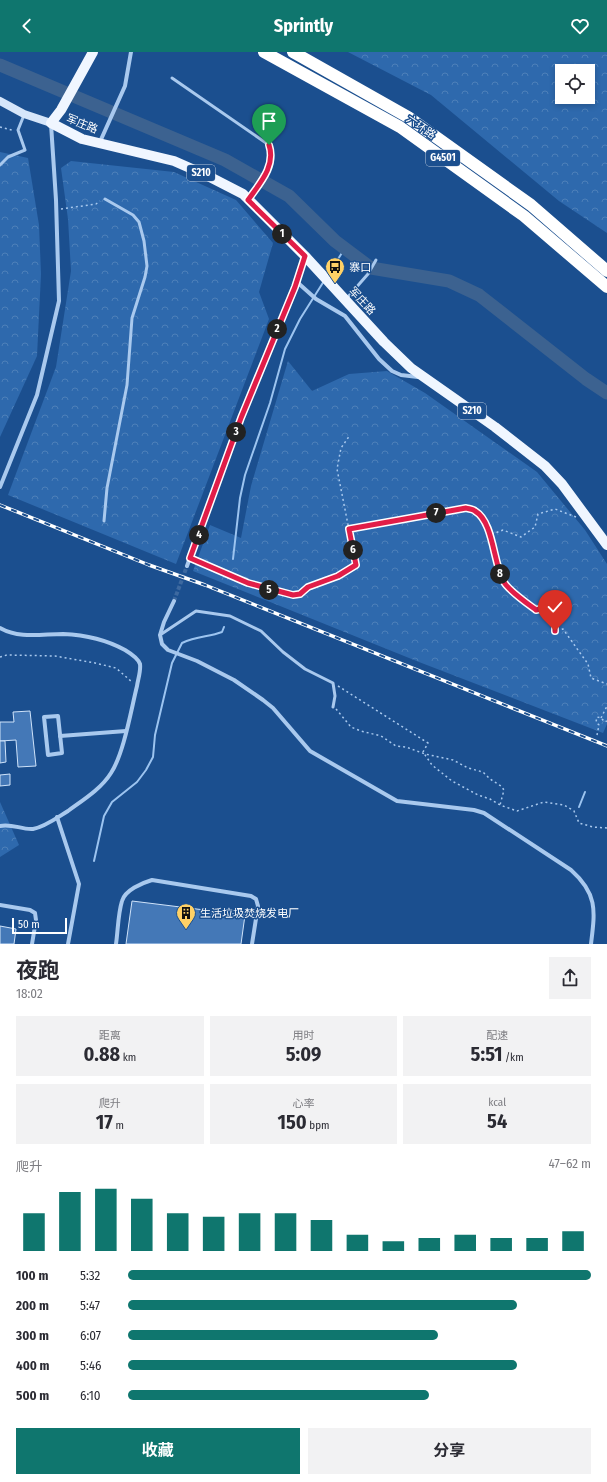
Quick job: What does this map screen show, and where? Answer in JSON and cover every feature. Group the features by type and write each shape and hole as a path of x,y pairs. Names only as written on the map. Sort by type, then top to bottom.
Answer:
{"highway":[{"name":"六环路","path":"264,52 400,127 524,216 607,287"},
{"name":"六环路","path":"293,52 408,117 531,205 607,271"}],"main road":[{"path":"50,123 61,110 93,52"},
{"name":"军庄路","path":"0,101 24,114 50,123 82,139 174,161 243,194 305,256 384,342 411,368 495,427 545,466 562,484 607,545"}],"street":[{"path":"99,144 125,86 131,52"},
{"path":"0,487 37,395 58,302 56,209 50,123"},
{"path":"187,566 241,418 297,282 305,256"},
{"path":"297,282 316,299 345,316 379,360 392,371 401,375 425,377"},
{"path":"174,601 164,622 160,635 162,644 168,650 190,658 234,680 263,700 273,708 310,751 397,801 474,810 484,813 571,870 580,878 587,888 593,904 594,912 591,944"},
{"path":"0,628 20,634 89,636 105,640 134,656 140,663 137,686 117,762 111,773 101,785 86,798 58,817 34,829 0,826"},
{"path":"58,716 60,736 62,753 48,754 44,717 58,716"},
{"path":"60,736 126,731"},
{"path":"58,817 79,884 68,944"},
{"path":"116,944 122,899 130,890 144,882 152,880 251,896 256,899 258,906 252,944"},
{"path":"0,905 30,910 35,913 36,920 32,944"}],"lane":[{"path":"172,78 269,145 272,153 268,173 248,200"},
{"path":"0,164 8,157 25,150 18,130 24,114"},
{"path":"104,521 107,488 127,385 132,322 147,266 144,241 139,222 133,215 105,199"},
{"path":"345,300 368,274 376,260"},
{"path":"160,635 196,611 230,616 261,631 305,669 333,683 335,696 333,707"}],"path":[{"path":"0,127 9,130 18,130"},
{"path":"56,209 96,204 105,199"},
{"path":"190,558 248,583 286,595 300,594 308,587 338,576 356,565 337,470 341,448 350,435"},
{"path":"349,529 466,508 475,510 485,521 504,583 536,610 552,606 555,613 555,631 563,629 588,664 591,678 607,684"},
{"path":"490,535 503,530 521,537 535,527 538,514 555,509 578,517 584,514"},
{"path":"0,657 7,655 55,656 95,663 116,668 137,686"},
{"path":"333,683 428,743 423,752 432,765 452,781 478,795 490,799 500,805 518,810 544,802 564,805 574,811 579,822 593,827 607,828"},
{"path":"601,718 607,706"},
{"path":"333,707 351,727 381,736 396,746 406,747 425,754 453,760 468,768 483,772 504,790 500,805"},
{"path":"597,735 599,725 596,722 597,717 601,718"},
{"path":"601,718 605,722 607,721"}],"green space":[{"path":"348,52 607,52 607,233 559,201 431,95"},
{"path":"0,152 28,158 39,225 41,274 37,356 0,437"},
{"path":"71,161 174,172 236,200 273,243 259,292 269,319 176,564 8,495 56,367 71,271 68,219 61,168"},
{"path":"288,361 312,391 349,374 387,371 425,393 537,472 585,530 607,564 607,724 603,733 419,662 193,571 210,525 241,538 251,486"},
{"path":"0,802 19,845 0,857"}],"building":[{"path":"30,711 36,766 18,767 16,740 0,741 0,722 14,722 13,712"},
{"path":"0,741 5,741 6,762 0,763"},
{"path":"10,774 10,785 0,786 0,775"},
{"name":"生活垃圾焚烧发电厂","path":"132,901 245,915 241,944 126,944"},
{"path":"0,926 16,929 14,944 0,944"}],"waterway":[{"path":"0,65 225,160 289,196 335,241 371,268 449,281 479,295 586,379 607,393"},
{"path":"328,275 345,248"},
{"path":"233,559 240,498 245,475 270,403 285,349 300,319 324,281"},
{"path":"94,861 104,816 112,802 137,782 153,757 155,735 172,663 182,643 222,632 224,627"},
{"path":"579,807 585,792"}],"tunnel":[{"path":"174,601 187,566"}],"railway":[{"path":"0,505 149,565 205,585 607,746"}],"place":[{"name":"寨口","path":"335,284"},
{"name":"生活垃圾焚烧发电厂","path":"186,930"}],"route":[{"path":"269,145 272,153 268,173 248,200 305,256 295,287 241,418 190,558 248,583 286,595 297,595 308,587 338,576 356,565 349,529 466,508 475,510 485,521 504,583 536,610 552,606 555,613 555,631"}]}
